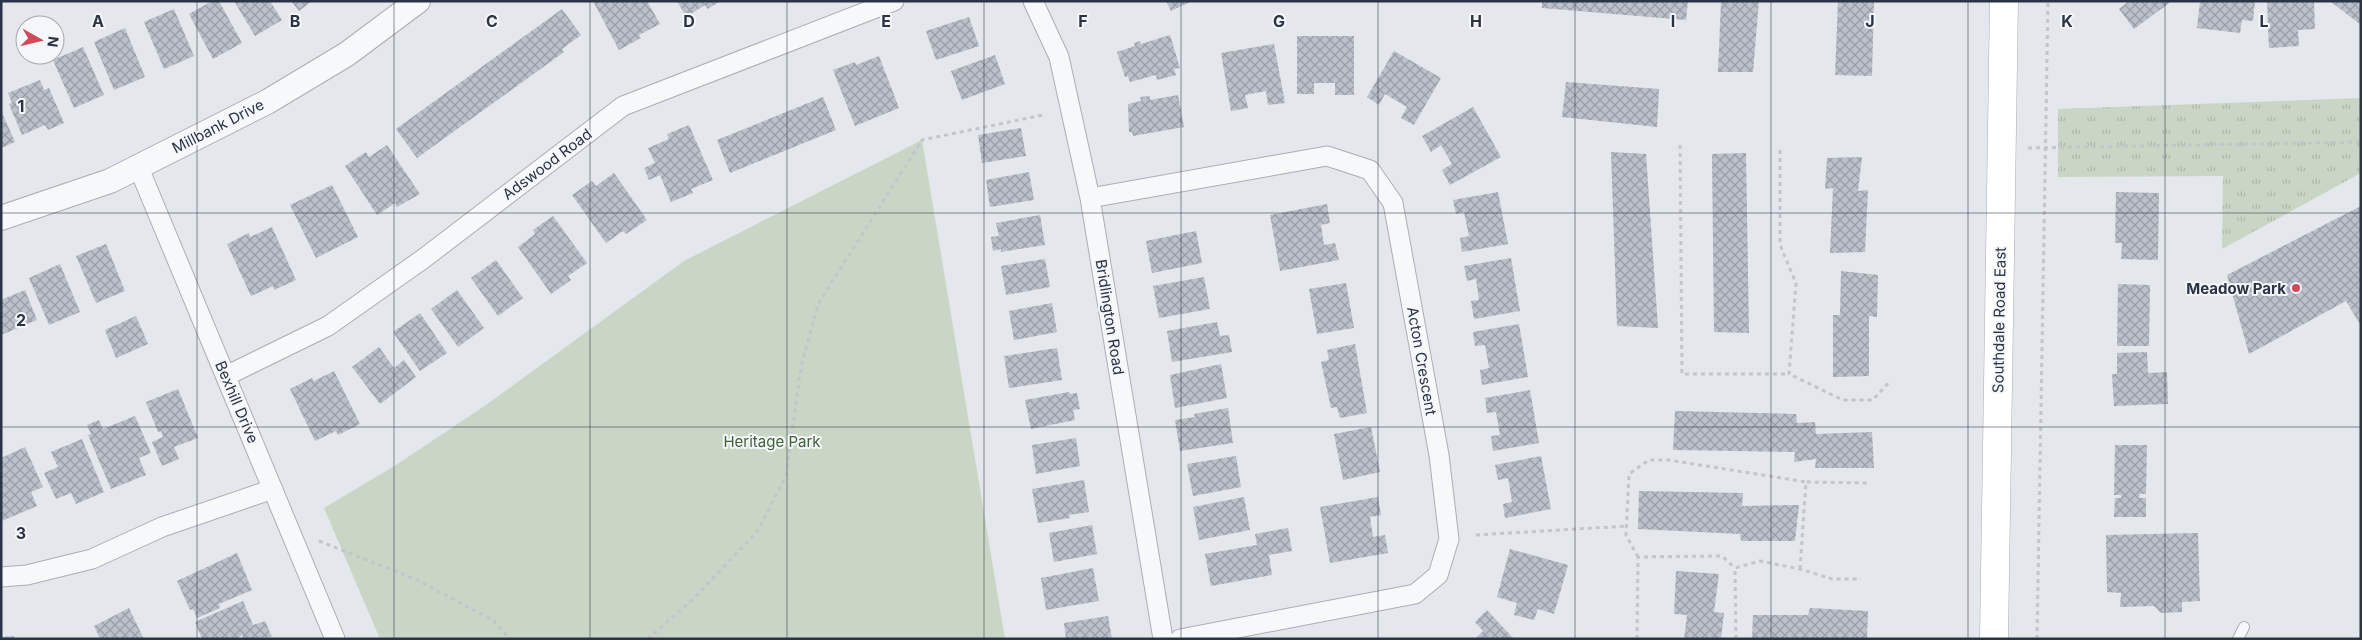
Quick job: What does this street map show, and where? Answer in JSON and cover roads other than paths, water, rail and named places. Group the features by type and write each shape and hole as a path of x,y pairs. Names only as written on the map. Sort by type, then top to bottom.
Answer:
{"main road":[{"name":"Southdale Road East","path":"1994,639 2004,1"}],"street":[{"name":"Millbank Drive","path":"1,218 110,181 267,102 347,54 418,1"},
{"name":"Adswood Road","path":"226,376 328,326 423,259 623,106 894,1"},
{"name":"Bridlington Road","path":"1032,1 1059,56 1090,198 1162,639"},
{"name":"Acton Crescent","path":"1090,198 1327,156 1370,170 1393,203 1439,455 1449,540 1438,575 1415,594 1180,639"},
{"name":"Bexhill Drive","path":"138,166 335,639"},
{"path":"1,577 27,575 92,559 162,526 273,489"}],"lane":[{"path":"2238,639 2244,627"}],"place":[{"name":"Meadow Park","path":"2296,288"}],"park label":[{"name":"Heritage Park","path":"772,441"}]}
